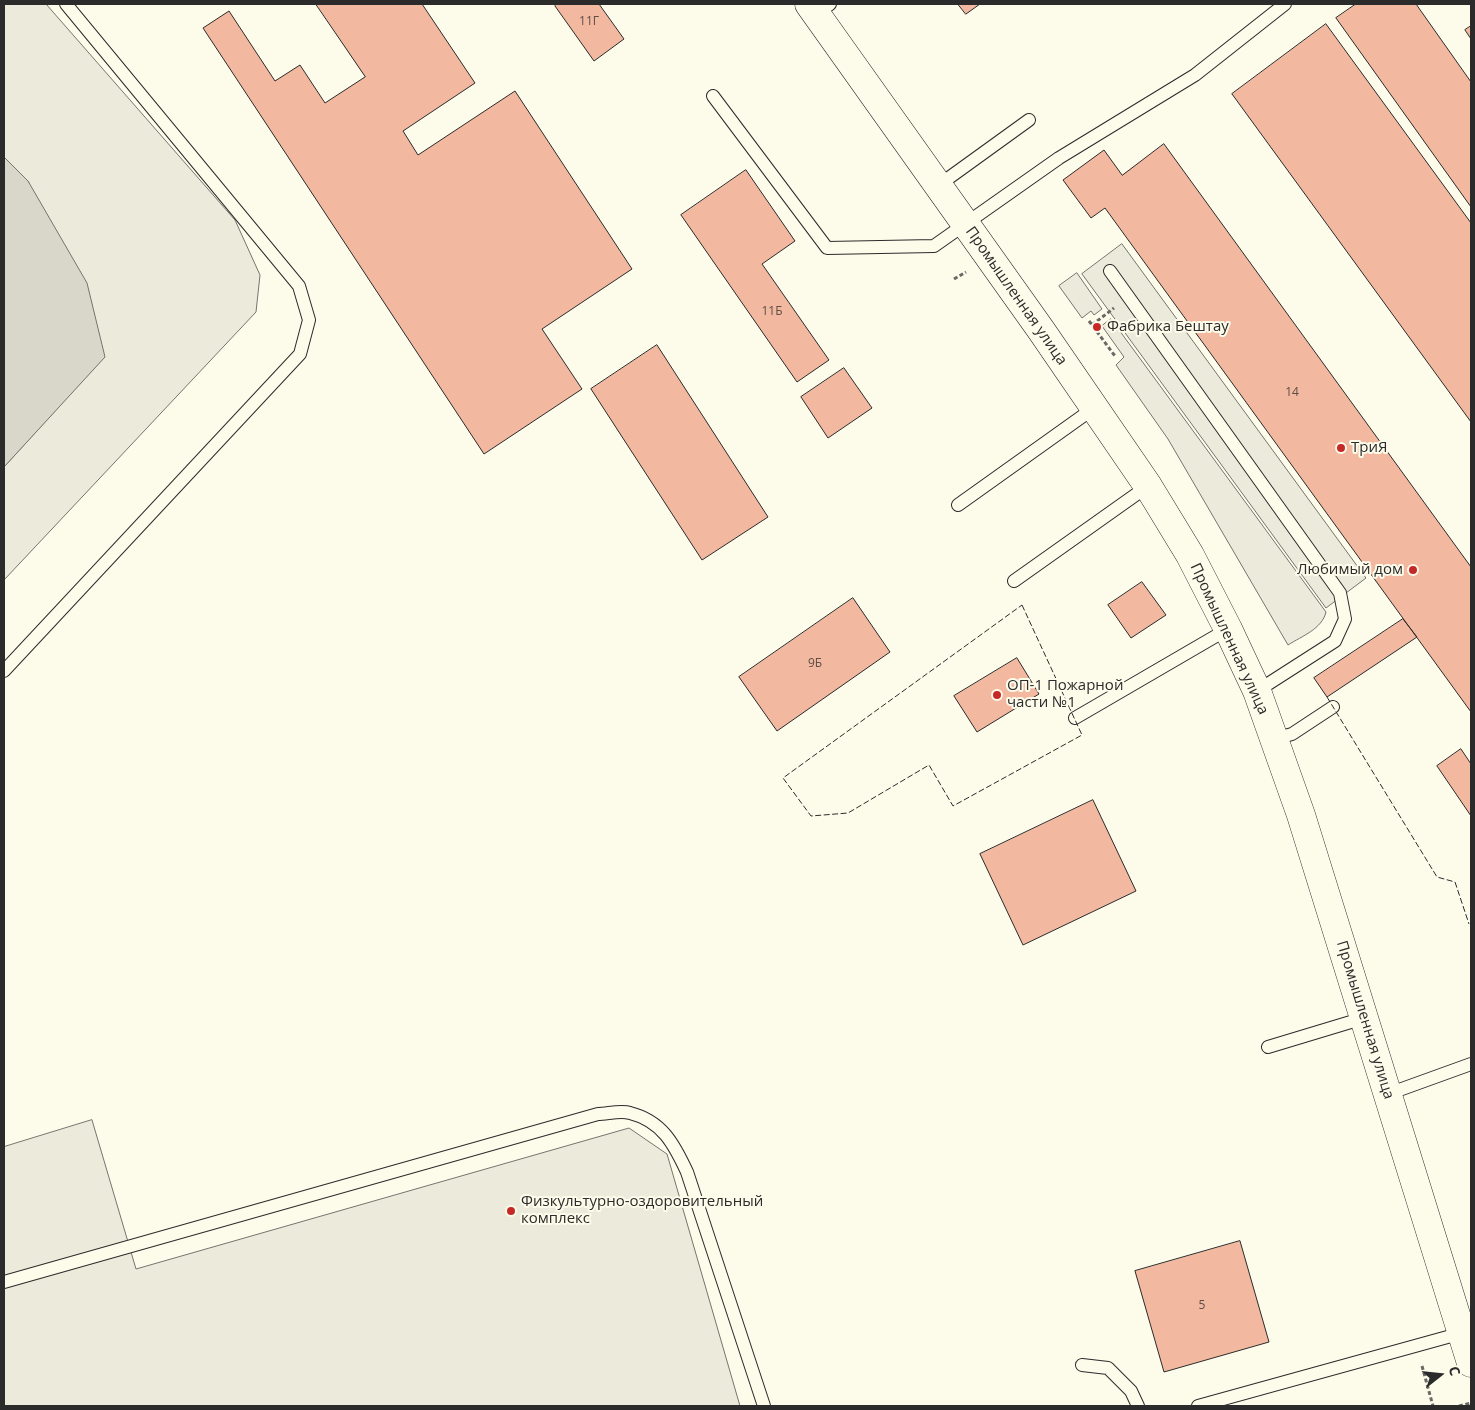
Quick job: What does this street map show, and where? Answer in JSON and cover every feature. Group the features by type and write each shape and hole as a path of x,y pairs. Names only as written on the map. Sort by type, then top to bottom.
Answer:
{"main road":[{"name":"Промышленная улица","path":"818,7 966,225 1148,486 1190,555 1228,629 1257,691 1301,815 1471,1363"}],"lane":[{"path":"4,671 300,354 309,320 299,286 66,4"},
{"path":"714,96 827,248 934,246 1058,158 1195,75 1285,4"},
{"path":"939,185 1030,120"},
{"path":"1110,271 1340,593 1345,619 1335,641 1257,691"},
{"path":"958,505 1094,408"},
{"path":"1014,581 1148,486"},
{"path":"1075,718 1228,629"},
{"path":"1274,740 1292,734 1333,707"},
{"path":"1268,1047 1364,1018"},
{"path":"1388,1094 1471,1064"},
{"path":"4,1282 598,1114 628,1112 656,1124 675,1145 687,1172 764,1406"},
{"path":"1198,1406 1462,1333"},
{"path":"1082,1365 1108,1368 1131,1390 1138,1406"}],"path":[{"path":"1092,325 1106,314"},
{"path":"1089,321 1115,356"},
{"path":"1417,1346 1432,1406"},
{"path":"1459,1406 1471,1403"}],"shaded area":[{"path":"4,4 46,4 235,220 260,275 256,312 4,580 4,467 104,357 28,181 4,157"},
{"path":"4,157 28,181 87,283 105,357 4,467"},
{"path":"1122,244 1366,578 1326,608 1082,274"},
{"path":"1077,273 1102,309 1094,315 1091,311 1082,318 1059,286"},
{"path":"1111,319 1326,612 1316,628 1288,645 1168,439 1116,365 1124,357 1102,326"},
{"name":"Физкультурно-оздоровительный комплекс","path":"92,1120 136,1269 629,1128 667,1154 740,1406 4,1406 4,1147"}],"building":[{"path":"316,4 422,4 475,83 403,131 418,155 515,91 632,269 542,329 582,389 484,454 203,28 229,11 275,81 300,65 325,103 365,77"},
{"path":"557,4 599,4 624,39 594,61 555,6"},
{"path":"958,4 980,4 966,14"},
{"path":"1356,4 1416,4 1471,82 1471,207 1336,18"},
{"path":"1326,24 1471,223 1471,422 1232,94"},
{"path":"1471,26 1471,39 1465,30"},
{"path":"1164,144 1471,567 1471,712 1105,208 1091,218 1063,180 1104,150 1122,175"},
{"path":"746,170 795,241 762,264 829,360 797,382 681,215"},
{"path":"657,345 768,517 702,560 591,389"},
{"path":"844,368 872,408 828,438 801,397"},
{"path":"1142,582 1166,615 1131,638 1108,605"},
{"path":"853,598 890,652 777,731 739,677"},
{"path":"1403,619 1417,637 1327,697 1314,678"},
{"name":"ОП-1 Пожарной части №1","path":"1017,658 1039,694 977,732 954,696"},
{"path":"1461,749 1471,764 1471,816 1437,766"},
{"path":"1093,800 1136,891 1023,945 980,854"},
{"path":"1240,1241 1269,1342 1164,1372 1135,1271"}],"fence":[{"path":"1022,605 1082,735 953,806 929,765 848,813 811,816 783,778 1022,605"},
{"path":"1327,697 1437,877 1455,882 1469,924"}],"place":[{"name":"Фабрика Бештау","path":"1097,327"},
{"name":"ТриЯ","path":"1341,448"},
{"name":"Любимый дом","path":"1413,570"},
{"name":"ОП-1 Пожарной части №1","path":"997,695"},
{"name":"Физкультурно-оздоровительный комплекс","path":"511,1211"}]}
